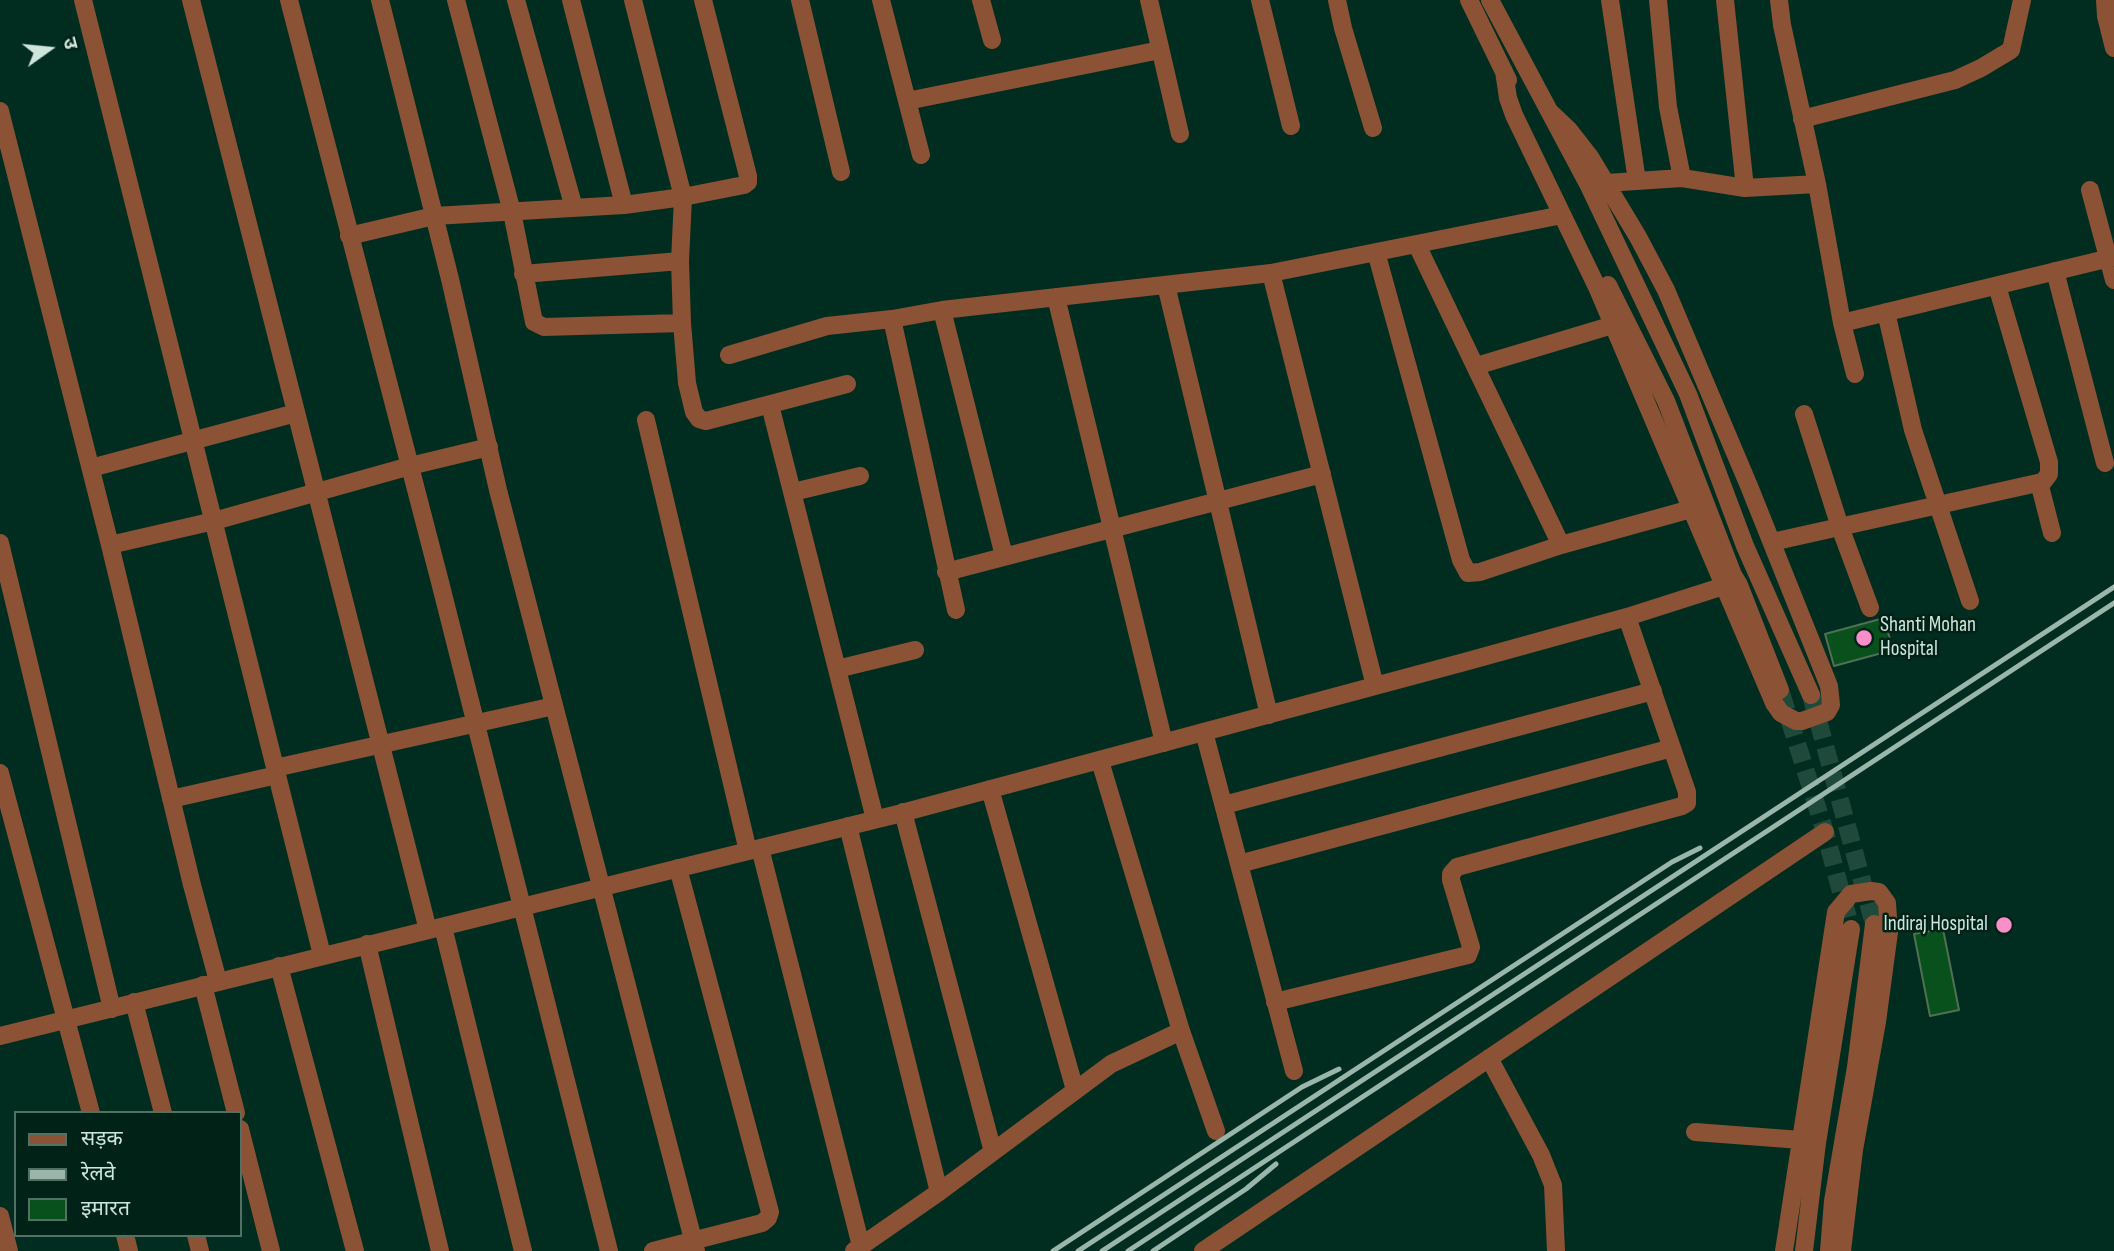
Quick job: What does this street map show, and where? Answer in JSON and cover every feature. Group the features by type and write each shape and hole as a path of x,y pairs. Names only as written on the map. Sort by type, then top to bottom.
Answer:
{"street":[{"path":"83,0 322,955"},
{"path":"191,0 381,745 435,929 523,1251"},
{"path":"289,0 609,1251"},
{"path":"380,0 554,706 695,1246"},
{"path":"456,0 512,212 532,316 538,325 682,323"},
{"path":"516,0 575,208"},
{"path":"571,0 624,205"},
{"path":"633,0 683,197 680,261 682,323 687,383 694,412 699,419 706,421 847,384"},
{"path":"349,236 434,216 624,205 744,185 748,182 748,176 703,0"},
{"path":"800,0 841,172"},
{"path":"881,0 921,155"},
{"path":"981,0 992,40"},
{"path":"1149,0 1180,134"},
{"path":"1260,0 1291,125"},
{"path":"1337,0 1373,128"},
{"path":"1469,0 1666,401 1782,693"},
{"path":"1490,0 1588,184 1688,394 1745,546 1811,695"},
{"path":"1611,0 1637,181"},
{"path":"1658,0 1668,107 1682,178"},
{"path":"1724,0 1745,187"},
{"path":"1779,0 1842,323 1855,374"},
{"path":"1802,119 1955,80 1982,68 2011,50 2022,0"},
{"path":"2105,0 2114,47"},
{"path":"907,101 1160,50"},
{"path":"1504,71 1508,99 1514,115 1613,326 1766,687 1781,712 1796,721 1827,712 1831,705 1829,685 1666,290 1606,183 1580,144 1549,111"},
{"path":"0,111 91,468 171,799 236,1111"},
{"path":"1606,183 1682,178 1745,187 1817,184"},
{"path":"2090,190 2112,258 2114,280"},
{"path":"729,355 828,326 942,310 1270,273 1562,215"},
{"path":"1417,244 1561,545"},
{"path":"1376,252 1464,568 1468,573 1691,509"},
{"path":"1842,323 2112,258"},
{"path":"523,274 680,261"},
{"path":"2055,271 2105,463"},
{"path":"1270,273 1375,687"},
{"path":"1166,285 1269,715"},
{"path":"1997,286 2049,462 2049,474 2042,482 2040,492 2052,533"},
{"path":"1056,297 1164,743"},
{"path":"942,310 1004,556"},
{"path":"1886,312 1913,430 1970,601"},
{"path":"892,319 956,610"},
{"path":"1476,366 1613,326"},
{"path":"770,405 875,819"},
{"path":"91,468 296,413"},
{"path":"1804,414 1840,527 1870,608"},
{"path":"646,421 858,1249 1120,1059 1181,1031"},
{"path":"110,545 214,521 410,466 489,447"},
{"path":"946,572 1322,474"},
{"path":"793,492 860,476"},
{"path":"1772,542 2042,482"},
{"path":"0,543 112,1009"},
{"path":"0,1036 1100,761 1627,617 1724,586"},
{"path":"1275,1002 1468,955 1471,947 1451,880 1453,869 1687,803 1687,792 1627,617"},
{"path":"837,669 915,650"},
{"path":"1224,805 1653,691"},
{"path":"171,799 381,745 554,706"},
{"path":"1204,732 1294,1070"},
{"path":"1239,864 1672,748"},
{"path":"1100,761 1181,1031 1216,1131"},
{"path":"0,773 90,1111"},
{"path":"990,789 1075,1090"},
{"path":"903,812 993,1152"},
{"path":"848,826 939,1192"},
{"path":"1203,1251 1825,832"},
{"path":"653,1251 695,1246 762,1223 770,1212 678,868"},
{"path":"1784,1251 1836,912 1851,894 1871,891 1879,892 1884,897 1889,911 1889,932 1877,1022 1854,1150 1842,1251"},
{"path":"1829,1251 1833,1200 1856,1067 1874,924"},
{"path":"1804,1251 1817,1143 1851,929"},
{"path":"367,944 440,1251"},
{"path":"279,966 355,1251"},
{"path":"134,1002 162,1111"},
{"path":"1489,1058 1541,1155 1553,1185 1556,1251"},
{"path":"1695,1132 1801,1140"},
{"path":"242,1137 271,1251"},
{"path":"0,1216 9,1251"}],"building":[{"path":"1884,618 1893,650 1834,666 1825,634"},
{"path":"1943,929 1959,1010 1930,1016 1914,934"}],"tunnel":[{"path":"1781,693 1825,832 1851,929"},
{"path":"1811,695 1874,924"}],"railway":[{"path":"1102,1251 2114,587"},
{"path":"1128,1251 2114,603"},
{"path":"1078,1251 1672,862 1700,848"},
{"path":"1053,1251 1302,1087 1339,1069"},
{"path":"1153,1251 1246,1189 1276,1164"}],"place":[{"name":"Shanti Mohan Hospital","path":"1864,638"},
{"name":"Indiraj Hospital","path":"2004,925"}]}
